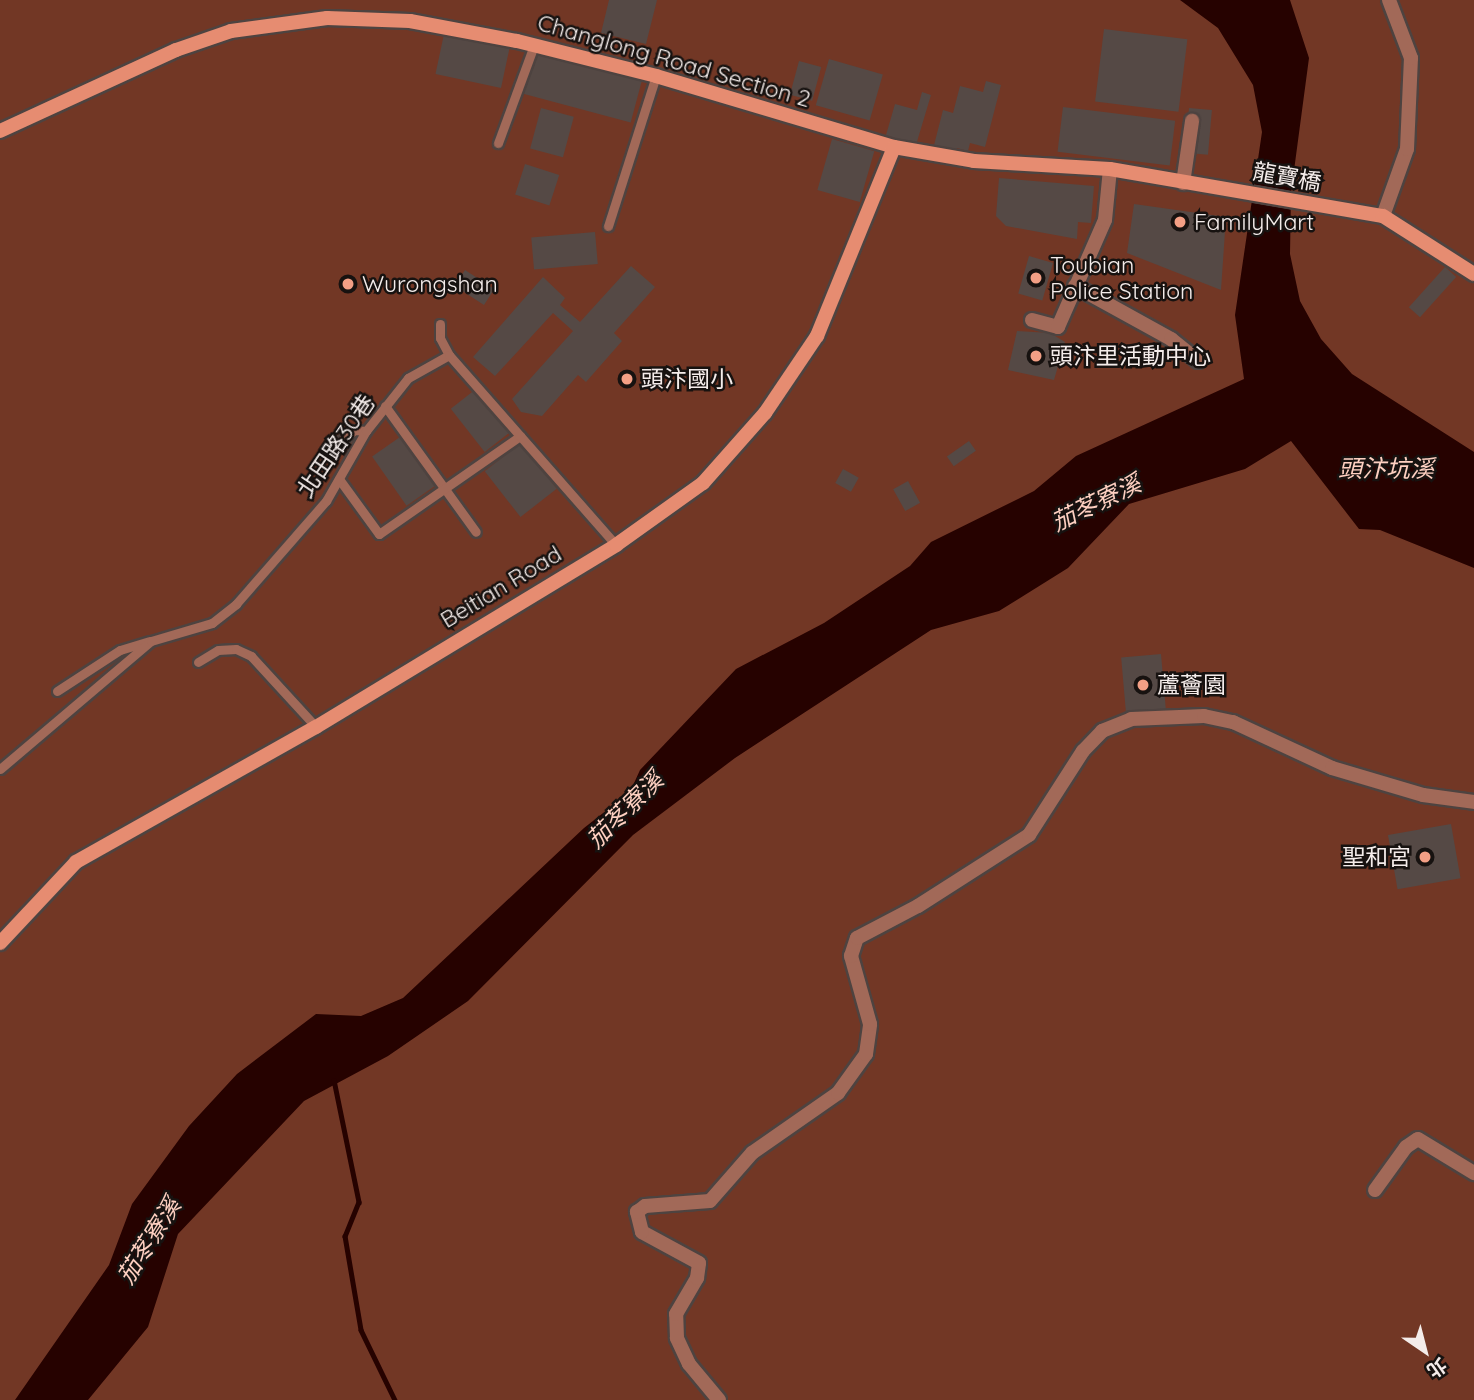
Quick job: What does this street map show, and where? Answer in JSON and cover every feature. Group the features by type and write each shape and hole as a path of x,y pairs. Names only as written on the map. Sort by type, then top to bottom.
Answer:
{"main road":[{"name":"Changlong Road Section 2","path":"0,131 176,50 231,31 327,18 410,21 534,45 656,76 894,147 974,162 1110,169"},
{"name":"Beitian Road","path":"0,943 76,862 316,727 615,545 703,484 779,393 817,336 894,147"},
{"name":"龍寶橋","path":"1110,169 1383,216"},
{"path":"1383,216 1474,274"}],"street":[{"path":"1383,216 1407,149 1411,58 1389,0"},
{"path":"1183,183 1192,121"},
{"path":"1032,320 1058,327 1105,220 1110,169"},
{"path":"1075,286 1171,339 1198,361"},
{"path":"719,1400 688,1364 677,1338 676,1314 696,1278 698,1263 642,1232 637,1212 645,1206 710,1201 752,1153 838,1093 866,1054 870,1024 851,956 857,938 918,906 1029,835 1083,751 1102,732 1131,719 1204,716 1233,722 1332,768 1423,795 1474,802"},
{"path":"1375,1190 1406,1147 1418,1139 1474,1173"}],"lane":[{"path":"498,143 534,45"},
{"path":"608,226 656,76"},
{"path":"440,324 440,338 449,355 615,545"},
{"name":"北田路30巷","path":"0,769 151,641 212,623 236,604 326,501 366,431 408,378 449,355"},
{"path":"385,406 476,532"},
{"path":"326,453 354,430 366,431"},
{"path":"338,479 379,534 520,436"},
{"path":"57,691 120,650 151,641"},
{"path":"198,662 218,650 236,649 251,656 316,727"}],"shaded area":[{"path":"0,0 1474,0 1474,1400 0,1400"}],"water":[{"path":"1180,0 1290,0 1309,58 1291,193 1290,254 1300,301 1321,339 1352,374 1474,452 1474,568 1380,530 1359,529 1291,441 1245,469 1129,504 1068,568 999,611 931,630 735,758 633,835 468,1001 388,1056 304,1101 178,1234 148,1327 88,1400 15,1400 109,1265 132,1204 189,1126 237,1074 316,1014 361,1016 403,998 584,828 630,792 640,770 736,669 824,623 910,566 931,542 1034,491 1076,456 1244,379 1235,315 1262,132 1253,85 1218,28"}],"building":[{"path":"609,0 657,0 646,44 601,33"},
{"path":"1104,29 1187,39 1178,112 1095,101"},
{"path":"444,34 510,48 501,88 435,74"},
{"path":"530,50 642,80 631,123 519,93"},
{"path":"829,59 883,74 870,121 816,105"},
{"path":"799,61 821,67 812,101 790,95"},
{"path":"986,81 1001,85 985,147 970,143 968,151 957,148 955,154 933,149 943,110 953,113 960,86 983,92"},
{"path":"922,92 931,95 916,145 886,135 895,104 917,110"},
{"path":"1063,107 1175,121 1170,165 1058,152"},
{"path":"541,108 574,117 563,157 530,149"},
{"path":"1189,108 1212,110 1208,155 1185,153"},
{"path":"832,139 874,151 860,202 817,190"},
{"path":"525,164 559,175 549,206 515,194"},
{"path":"999,178 1094,186 1091,223 1078,222 1077,239 1006,226 996,216"},
{"path":"1134,204 1226,217 1221,290 1127,253"},
{"path":"595,232 598,264 534,269 531,238"},
{"name":"Toubian Police Station","path":"1029,256 1053,263 1042,300 1018,293"},
{"path":"631,266 655,287 614,333 622,341 586,382 578,375 542,416 521,412 512,399 573,331 553,313 495,376 473,357 543,277 565,298 560,305 580,322"},
{"path":"1445,267 1456,277 1420,317 1409,307"},
{"path":"465,270 494,289 484,305 455,286"},
{"name":"頭汴里活動中心","path":"1017,331 1050,333 1065,342 1054,380 1008,370"},
{"path":"476,389 510,432 485,452 451,409"},
{"path":"400,437 434,486 407,506 372,457"},
{"path":"969,441 976,451 954,466 947,456"},
{"path":"521,443 557,489 520,517 485,471"},
{"path":"843,469 859,478 851,492 835,483"},
{"path":"908,481 920,503 905,511 893,489"},
{"name":"蘆薈園","path":"1161,654 1166,715 1126,718 1121,657"},
{"name":"聖和宮","path":"1451,824 1461,878 1398,889 1388,835"}],"waterway":[{"path":"334,1080 359,1202 345,1236 361,1330 395,1400"}],"place":[{"name":"FamilyMart","path":"1180,222"},
{"name":"Toubian Police Station","path":"1036,278"},
{"name":"Wurongshan","path":"348,284"},
{"name":"頭汴里活動中心","path":"1036,356"},
{"name":"頭汴國小","path":"627,379"},
{"name":"蘆薈園","path":"1143,685"},
{"name":"聖和宮","path":"1425,857"}],"water label":[{"name":"頭汴坑溪","path":"1386,469"},
{"name":"茄苳寮溪","path":"1096,503"},
{"name":"茄苳寮溪","path":"625,810"},
{"name":"茄苳寮溪","path":"149,1241"}]}
